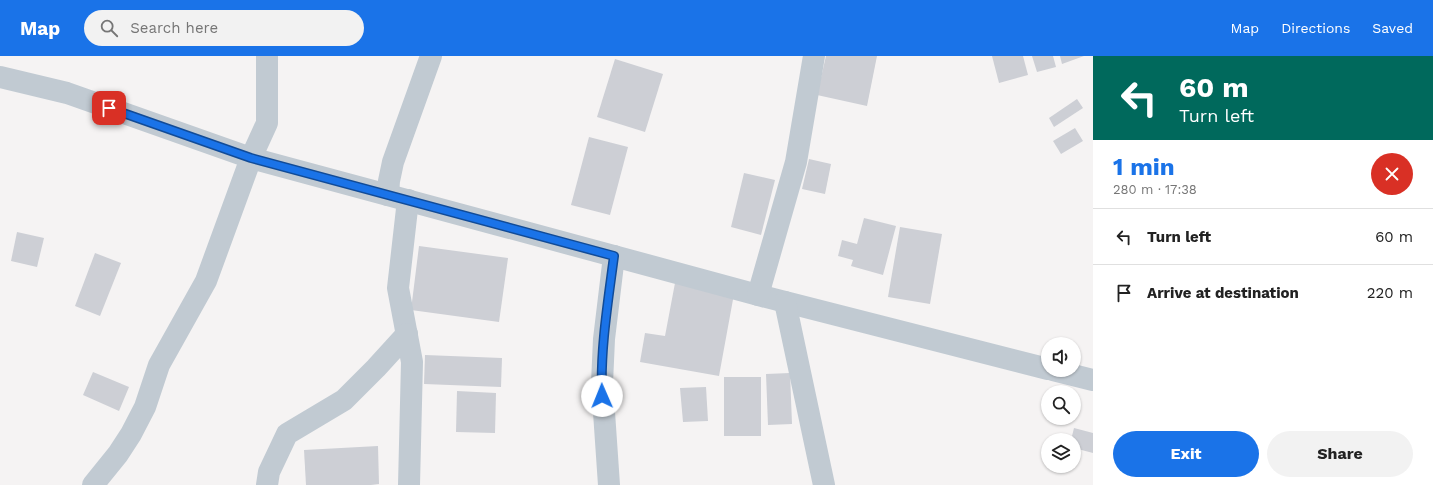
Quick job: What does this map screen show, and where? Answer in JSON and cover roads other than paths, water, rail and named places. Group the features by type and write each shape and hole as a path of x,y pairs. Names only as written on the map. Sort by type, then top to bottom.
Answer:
{"street":[{"path":"93,485 118,454 145,407 159,366 206,281 251,158 267,123 267,56"},
{"path":"409,485 412,362 398,288 398,197 389,181 393,162 431,56"},
{"path":"758,295 796,162 814,56"},
{"path":"0,77 67,93 251,158 758,295 1041,367"},
{"path":"609,485 602,383 604,339 614,256"},
{"path":"785,302 824,485"},
{"path":"267,485 269,472 287,434 344,400 407,334"},
{"path":"1081,377 1093,380"}]}
